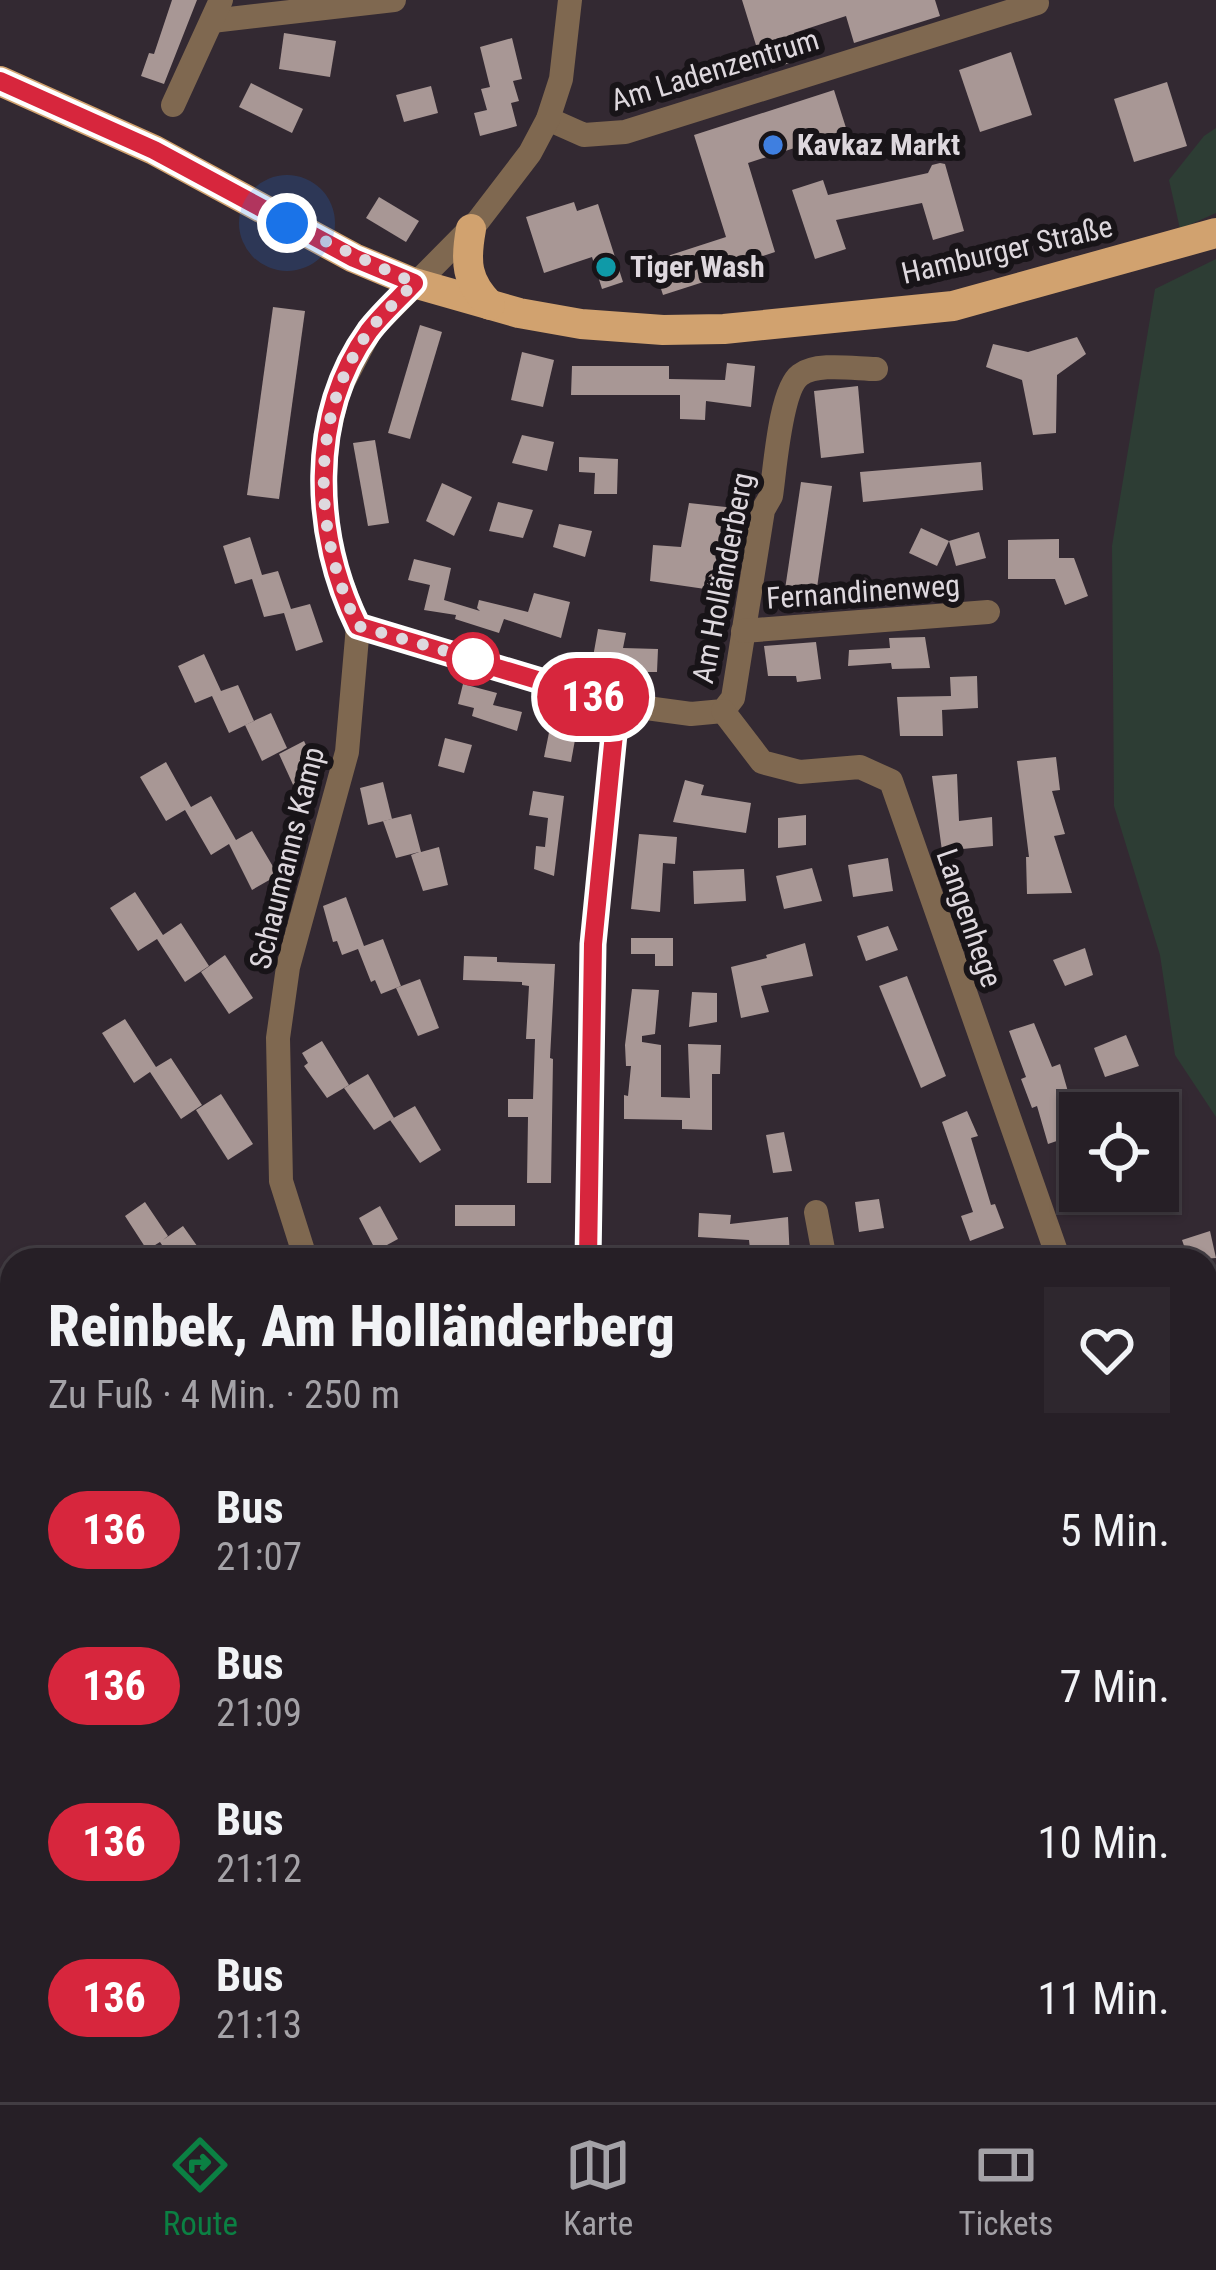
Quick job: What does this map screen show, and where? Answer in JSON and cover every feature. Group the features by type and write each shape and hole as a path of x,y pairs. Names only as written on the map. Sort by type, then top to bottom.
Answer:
{"main road":[{"name":"Hamburger Straße","path":"0,81 154,150 354,258 414,283 556,320 615,328 697,330 798,324 953,306 1216,233"},
{"path":"471,229 467,271 490,305"}],"street":[{"path":"173,105 216,10 394,0"},
{"name":"Schaumanns Kamp","path":"302,1248 281,1181 278,1038 288,967 347,752 358,626 333,561 326,526 323,480 328,435 338,392 371,328 471,229 513,178 548,119 567,48 569,0"},
{"name":"Am Ladenzentrum","path":"548,119 584,135 625,132 1037,3"},
{"name":"Am Holländerberg","path":"358,626 617,704 691,715 723,711 733,698 763,510 771,496 789,390 800,374 815,369 876,369"},
{"name":"Fernandinenweg","path":"743,631 988,612"},
{"path":"588,1248 593,944 617,704"},
{"name":"Langenhege","path":"723,711 762,762 800,772 860,766 891,782 1055,1248"},
{"path":"816,1212 823,1248"}],"green space":[{"path":"1216,128 1216,213 1180,229 1169,180"},
{"path":"1216,259 1216,1117 1175,1055 1160,955 1114,806 1112,546 1155,289"}],"building":[{"path":"172,0 197,0 164,84 141,76 149,53 154,54"},
{"path":"742,0 935,0 940,16 854,43 846,16 794,33 802,59 764,71"},
{"path":"284,33 336,41 330,77 279,69"},
{"path":"512,38 522,79 513,81 519,101 511,103 517,126 480,136 474,113 487,110 481,89 490,87 480,47"},
{"path":"1011,52 1032,115 980,132 959,70"},
{"path":"1167,82 1187,146 1134,162 1114,99"},
{"path":"251,83 303,109 292,133 239,107"},
{"path":"431,86 438,113 404,122 396,95"},
{"path":"834,90 847,131 748,163 775,252 742,263 744,269 663,295 652,261 726,237 694,135"},
{"path":"945,164 964,231 933,240 922,203 836,220 846,249 815,259 792,190 823,180 828,195 928,173"},
{"path":"379,197 419,221 406,242 366,218"},
{"path":"574,202 577,211 598,204 623,282 602,289 592,257 544,273 526,217"},
{"path":"273,307 305,311 279,499 247,495"},
{"path":"420,325 442,332 410,439 388,433"},
{"path":"1077,337 1086,354 1057,375 1056,433 1033,435 1022,380 986,367 993,344 1028,352"},
{"path":"522,352 554,360 543,407 511,400"},
{"path":"727,363 755,366 751,407 706,401 705,420 680,419 680,395 571,395 572,366 669,366 669,379 725,380"},
{"path":"858,386 864,453 821,458 814,391"},
{"path":"522,435 554,442 547,471 512,463"},
{"path":"375,440 389,523 368,526 353,443"},
{"path":"579,457 618,459 617,494 594,494 595,473 579,472"},
{"path":"981,462 983,490 863,502 860,472"},
{"path":"801,482 832,486 815,601 784,596"},
{"path":"442,483 472,497 454,536 426,521"},
{"path":"498,502 533,510 523,538 489,531"},
{"path":"689,503 735,508 719,591 650,581 653,545 681,547"},
{"path":"559,524 592,531 585,557 553,547"},
{"path":"921,528 949,541 937,566 909,553"},
{"path":"979,532 986,558 956,566 949,541"},
{"path":"250,537 262,575 278,571 291,609 310,604 323,642 296,651 284,613 264,617 252,579 235,584 223,546"},
{"path":"1059,539 1059,558 1074,558 1088,596 1065,605 1055,579 1008,579 1008,540"},
{"path":"414,559 451,568 444,600 480,611 479,600 528,612 534,593 570,602 561,638 504,619 499,633 455,619 456,615 424,610 430,585 408,580"},
{"path":"598,629 626,633 623,648 658,649 657,672 638,672 593,657"},
{"path":"925,637 930,668 892,669 891,663 848,666 849,650 890,648 889,638"},
{"path":"816,642 821,679 797,682 796,676 768,676 764,646"},
{"path":"204,654 221,691 238,685 254,721 229,733 212,696 195,703 178,666"},
{"path":"977,676 978,708 942,710 943,736 900,736 897,697 951,696 950,677"},
{"path":"463,684 497,693 493,705 522,712 517,731 472,716 474,708 458,704"},
{"path":"271,713 287,748 262,761 245,725"},
{"path":"552,718 578,723 571,762 544,757"},
{"path":"445,738 472,745 464,773 438,766"},
{"path":"304,741 321,777 295,789 279,754"},
{"path":"1056,757 1060,790 1052,791 1065,834 1054,836 1072,893 1027,894 1029,857 1017,761"},
{"path":"166,762 191,807 211,796 236,840 252,831 278,875 252,890 229,844 211,855 185,810 166,821 140,777"},
{"path":"957,774 959,821 992,817 993,846 942,851 932,776"},
{"path":"685,780 704,785 701,795 751,803 746,833 673,822"},
{"path":"383,782 392,819 368,825 360,788"},
{"path":"533,791 564,796 554,876 534,869 536,846 545,847 548,818 529,815"},
{"path":"411,814 421,852 439,847 448,885 423,891 411,855 419,852 396,858 383,821"},
{"path":"806,815 806,845 778,848 778,818"},
{"path":"639,834 677,837 675,864 663,863 660,912 631,909"},
{"path":"888,858 893,891 853,897 848,865"},
{"path":"812,868 822,901 784,909 776,876"},
{"path":"744,869 746,901 694,904 693,871"},
{"path":"135,892 163,935 181,923 209,966 185,982 157,939 138,951 110,908"},
{"path":"346,897 364,946 383,939 401,986 381,994 358,949 342,955 337,941 333,942 323,906"},
{"path":"888,926 898,950 866,961 857,936"},
{"path":"631,938 673,938 673,966 655,966 655,954 631,954"},
{"path":"805,943 813,976 761,986 769,1012 741,1018 731,967"},
{"path":"1085,948 1093,975 1065,986 1053,960"},
{"path":"225,955 253,998 229,1014 201,972"},
{"path":"464,956 555,964 551,1183 527,1183 528,1117 508,1117 508,1099 533,1099 535,1039 526,1039 529,986 463,980"},
{"path":"907,976 946,1076 921,1088 879,986"},
{"path":"420,979 439,1028 418,1036 396,988"},
{"path":"632,989 659,990 655,1034 642,1036 642,1042 661,1045 661,1097 690,1098 688,1044 721,1045 720,1074 712,1074 712,1130 682,1129 682,1120 624,1119 631,1066 626,1066 625,1045"},
{"path":"692,992 717,993 717,1022 689,1027"},
{"path":"125,1019 156,1067 171,1058 202,1105 181,1119 150,1072 134,1083 102,1033"},
{"path":"1034,1023 1052,1067 1060,1064 1068,1092 1059,1092 1059,1140 1048,1144 1037,1106 1032,1108 1021,1079 1026,1077 1009,1031"},
{"path":"1126,1035 1139,1066 1105,1077 1094,1048"},
{"path":"322,1041 349,1085 327,1098 304,1066 308,1063 302,1053"},
{"path":"368,1074 394,1118 374,1130 344,1088"},
{"path":"221,1094 253,1144 228,1160 196,1110"},
{"path":"415,1106 441,1150 420,1163 390,1120"},
{"path":"967,1111 978,1136 971,1138 991,1205 995,1204 1004,1228 970,1241 961,1216 973,1212 942,1122"},
{"path":"784,1132 792,1171 773,1173 766,1135"},
{"path":"879,1199 884,1228 859,1232 855,1202"},
{"path":"145,1202 168,1236 163,1240 183,1226 199,1248 164,1248 160,1242 146,1248 125,1216"},
{"path":"455,1205 515,1205 515,1226 455,1226"},
{"path":"380,1206 398,1239 374,1248 359,1218"},
{"path":"699,1213 731,1215 730,1224 788,1217 789,1248 750,1248 749,1240 698,1237"},
{"path":"1210,1231 1214,1248 1185,1248 1182,1240"}],"bus line":[{"name":"136","path":"0,81 154,150 354,258 414,283 371,328 338,392 323,480 326,526 333,561 358,626 617,704 593,944 588,1248"}],"place":[{"name":"Kavkaz Markt","path":"773,145"},
{"name":"Tiger Wash","path":"606,267"}],"route":[{"path":"287,223 414,283 371,328 352,359 328,435 323,480 326,526 347,603 358,626 473,659"}]}
